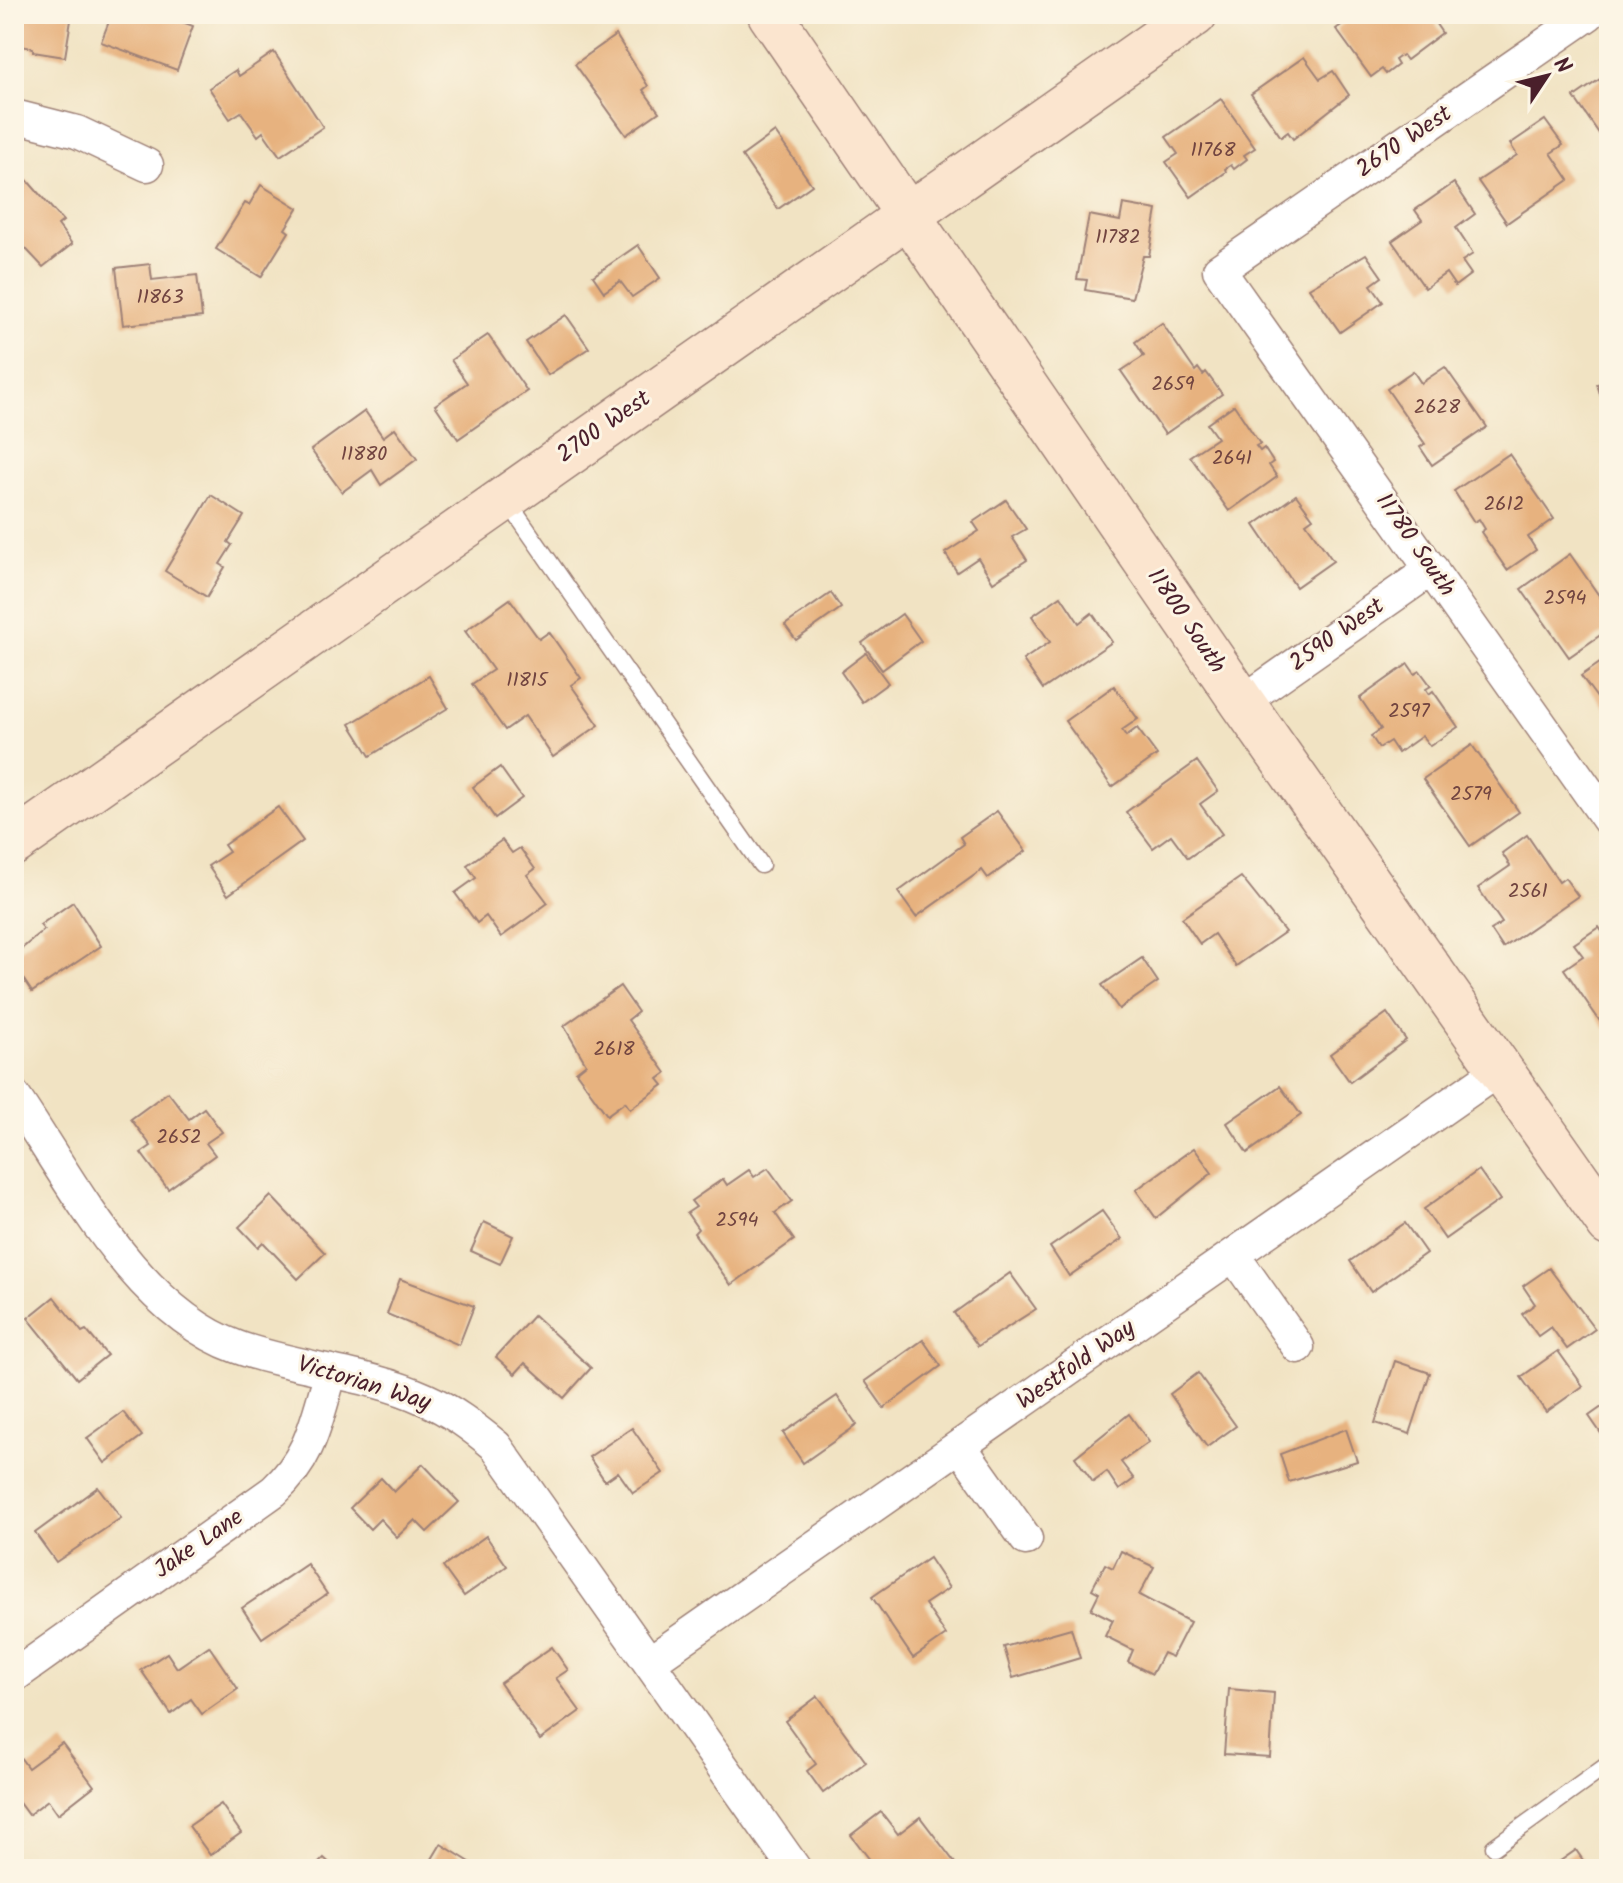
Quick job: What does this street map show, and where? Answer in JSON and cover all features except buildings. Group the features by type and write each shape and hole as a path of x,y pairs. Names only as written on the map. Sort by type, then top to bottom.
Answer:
{"main road":[{"name":"11800 South","path":"770,14 1242,702 1609,1224"},
{"name":"2700 West","path":"14,843 1195,14"}],"street":[{"name":"2670 West","path":"1219,270 1589,14"},
{"path":"14,116 77,132 147,165"},
{"name":"11780 South","path":"1219,270 1609,821"},
{"name":"2590 West","path":"1242,702 1432,569"},
{"name":"Westfold Way","path":"651,1661 1500,1069"},
{"name":"Victorian Way","path":"14,1096 135,1276 186,1320 235,1347 422,1397 461,1417 496,1446 651,1661 795,1869"},
{"path":"1234,1256 1298,1347"},
{"name":"Jake Lane","path":"14,1676 274,1491 296,1471 312,1439 331,1372"},
{"path":"960,1446 1026,1539"}],"lane":[{"path":"504,497 761,865"},
{"path":"1494,1847 1609,1764"}]}
